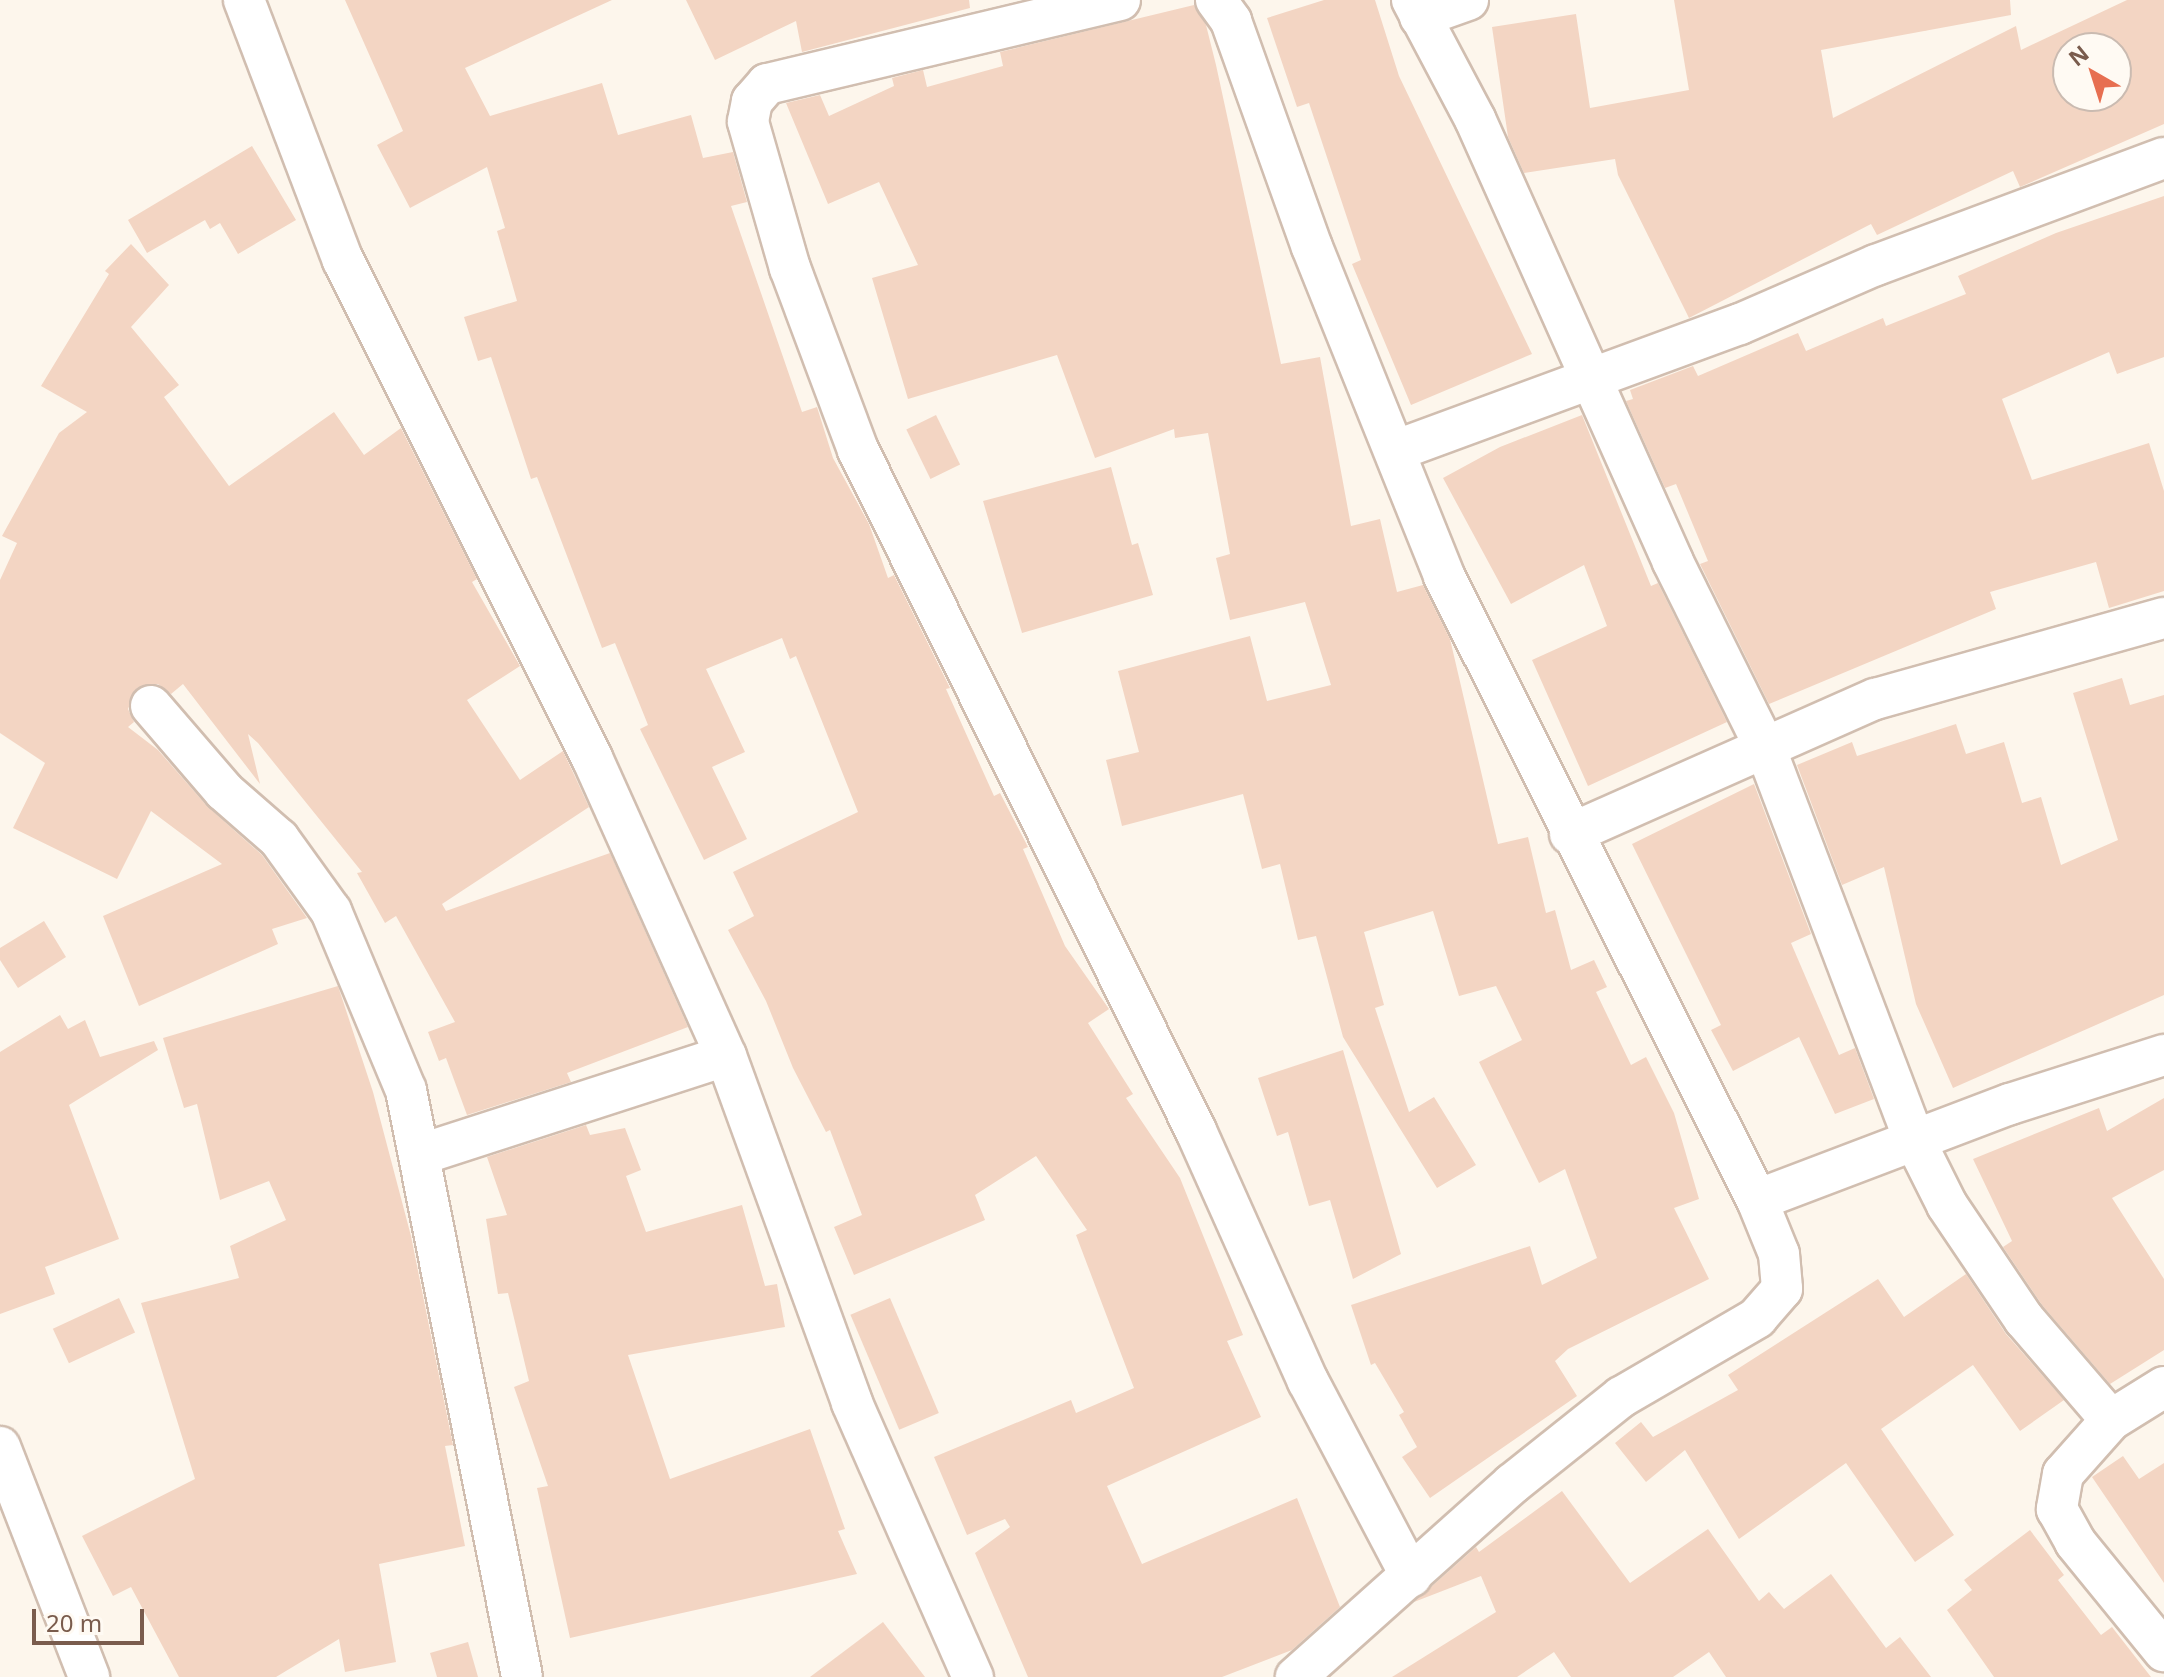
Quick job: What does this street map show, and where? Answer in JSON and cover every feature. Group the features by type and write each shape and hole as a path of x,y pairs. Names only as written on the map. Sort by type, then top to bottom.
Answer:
{"street":[{"path":"244,0 343,260 592,758 726,1056 852,1403 973,1677"},
{"path":"1120,0 992,13 767,84 752,101 748,122 790,268 858,450 1190,1117 1308,1381 1411,1576"},
{"path":"1216,0 1231,21 1312,247 1397,450 1444,576 1570,834 1757,1200 1779,1254 1782,1289 1757,1318 1621,1397 1296,1677"},
{"path":"1468,0 1416,9 1481,132 1673,562 1765,747 1914,1139 1947,1205 2024,1319 2111,1420"},
{"path":"1397,450 1592,379 2164,158"},
{"path":"1570,834 1875,699 2164,618"},
{"path":"151,706 224,791 279,839 331,911 406,1090 422,1154 522,1677"},
{"path":"1757,1200 1914,1139 2164,1055"},
{"path":"422,1154 726,1056"},
{"path":"2164,1387 2111,1420 2063,1474 2057,1509 2075,1542 2164,1651"},
{"path":"0,1447 89,1677"}],"building":[{"path":"345,0 612,0 465,68 490,116 602,83 618,135 691,115 703,158 733,152 747,202 731,206 802,412 817,407 833,458 869,524 888,578 894,575 950,688 946,689 994,796 1000,793 1028,847 1023,849 1065,946 1109,1009 1088,1023 1133,1094 1126,1098 1180,1178 1243,1335 1227,1341 1261,1417 1107,1486 1142,1564 1297,1498 1340,1607 1292,1650 1222,1677 1028,1677 975,1553 1010,1527 1005,1519 967,1535 934,1457 1071,1400 1076,1413 1134,1388 1076,1235 1087,1230 1036,1156 975,1195 985,1220 854,1275 834,1227 862,1215 830,1130 826,1132 793,1068 766,1001 728,930 754,916 733,872 858,812 796,656 790,659 782,638 706,669 745,752 712,767 747,839 704,860 640,729 648,725 615,643 602,648 537,477 531,479 491,357 478,361 464,317 517,301 497,231 505,228 487,167 410,208 377,145 403,131"},
{"path":"686,0 969,0 970,8 802,52 796,21 715,60"},
{"path":"1324,0 1375,0 1399,76 1532,354 1411,405 1352,264 1361,260 1309,103 1297,107 1267,18"},
{"path":"1674,0 2010,0 2011,15 1821,50 1833,118 2016,26 2021,50 2052,35 2052,112 2132,112 2132,32 2059,32 2127,0 2164,0 2164,124 2020,187 2013,171 1877,235 1871,224 1689,318 1618,175 1615,159 1524,173 1508,137 1492,27 1576,14 1590,108 1689,90"},
{"path":"1194,5 1206,25 1216,65 1281,364 1320,357 1351,526 1380,519 1397,592 1423,585 1450,639 1498,844 1528,837 1546,913 1555,910 1571,970 1594,960 1607,987 1596,992 1631,1065 1646,1057 1674,1113 1699,1199 1674,1208 1709,1279 1568,1349 1555,1361 1577,1396 1430,1498 1402,1457 1417,1447 1399,1415 1404,1412 1375,1363 1371,1365 1351,1305 1530,1246 1542,1285 1597,1258 1565,1169 1539,1183 1479,1062 1522,1040 1496,986 1459,996 1433,911 1364,932 1384,1005 1375,1008 1409,1112 1434,1097 1476,1165 1437,1188 1343,1037 1316,936 1298,940 1280,864 1262,869 1243,794 1122,826 1106,760 1139,752 1118,671 1250,636 1267,701 1331,685 1305,602 1230,620 1216,558 1230,554 1208,433 1175,438 1174,429 1095,458 1057,355 908,399 872,278 918,265 879,182 828,204 786,103 820,95 829,116 894,86 892,78 923,70 927,87 1003,66 1000,52"},
{"path":"252,146 296,220 238,254 220,223 210,229 205,220 147,253 128,220"},
{"path":"2164,196 2164,357 2117,374 2109,352 2002,399 2032,480 2149,443 2164,491 2164,591 2109,608 2096,562 1990,592 1996,609 1769,704 1700,564 1708,561 1676,484 1665,488 1626,401 1633,399 1630,390 1693,366 1698,376 1798,333 1806,351 1883,318 1886,326 1966,294 1958,276 2056,233"},
{"path":"131,244 169,285 131,327 179,385 164,397 229,486 334,412 364,455 401,428 477,579 472,582 520,666 467,700 520,780 563,751 589,807 442,904 446,911 610,853 688,1027 567,1073 571,1082 467,1115 446,1058 439,1061 428,1032 455,1022 396,916 385,923 357,873 362,872 258,743 248,734 260,784 183,684 171,694 158,684 137,688 128,709 134,722 128,727 158,750 207,806 262,855 307,918 272,929 278,944 139,1006 103,916 222,864 151,811 117,879 13,828 45,763 0,733 0,580 17,543 2,536 59,433 87,412 41,386 109,274 105,271"},
{"path":"936,415 960,464 930,479 906,429"},
{"path":"1582,415 1651,586 1658,583 1727,722 1588,786 1532,660 1607,626 1584,565 1511,604 1443,478 1500,447"},
{"path":"1111,467 1132,545 1138,543 1153,595 1022,633 983,501"},
{"path":"2122,678 2130,705 2164,695 2164,995 1953,1088 1916,1004 1884,867 1842,885 1797,765 1852,742 1857,756 1956,724 1966,754 2004,742 2022,803 2041,797 2061,865 2118,840 2073,693"},
{"path":"1754,784 1811,934 1791,943 1839,1055 1855,1048 1874,1099 1835,1114 1799,1037 1733,1071 1711,1030 1721,1025 1632,844"},
{"path":"44,921 66,957 18,988 0,960 0,948"},
{"path":"338,986 373,1092 411,1236 453,1445 445,1446 465,1546 379,1564 396,1662 345,1672 339,1639 276,1677 179,1677 131,1587 113,1596 82,1536 195,1479 141,1303 239,1278 230,1246 286,1220 269,1181 220,1200 197,1104 184,1108 163,1038"},
{"path":"60,1015 68,1029 85,1020 100,1057 154,1041 158,1050 69,1105 119,1239 45,1267 55,1294 0,1314 0,1052"},
{"path":"1343,1050 1401,1254 1353,1279 1330,1200 1309,1206 1288,1132 1277,1136 1258,1078"},
{"path":"2164,1098 2164,1170 2112,1198 2164,1279 2164,1350 2110,1384 2042,1305 2003,1247 2012,1241 1973,1159 2099,1108 2107,1131"},
{"path":"586,1125 590,1135 625,1128 641,1170 626,1176 646,1232 742,1205 765,1286 777,1284 785,1327 628,1355 670,1479 810,1429 845,1529 838,1531 857,1574 570,1638 537,1488 548,1486 514,1387 529,1381 508,1293 498,1294 486,1219 507,1215 487,1157"},
{"path":"1966,1274 2006,1334 2064,1400 2020,1431 1973,1365 1881,1429 1954,1535 1915,1562 1846,1463 1739,1539 1685,1450 1646,1482 1615,1443 1641,1422 1653,1437 1738,1390 1728,1375 1878,1279 1904,1317"},
{"path":"119,1298 135,1332 69,1363 53,1329"},
{"path":"890,1298 939,1413 899,1430 850,1315"},
{"path":"2123,1456 2139,1479 2164,1463 2164,1583 2092,1477"},
{"path":"1562,1491 1630,1583 1708,1529 1759,1601 1769,1592 1784,1609 1831,1574 1886,1648 1900,1637 1931,1677 1726,1677 1709,1652 1673,1677 1571,1677 1554,1652 1517,1677 1392,1677 1496,1612 1481,1576 1414,1602 1476,1547 1479,1552"},
{"path":"2030,1530 2064,1575 2058,1580 2101,1635 2112,1627 2151,1677 1994,1677 1947,1610 1972,1590 1964,1580"},
{"path":"883,1622 925,1677 810,1677"},
{"path":"468,1642 478,1677 437,1677 430,1653"}]}
